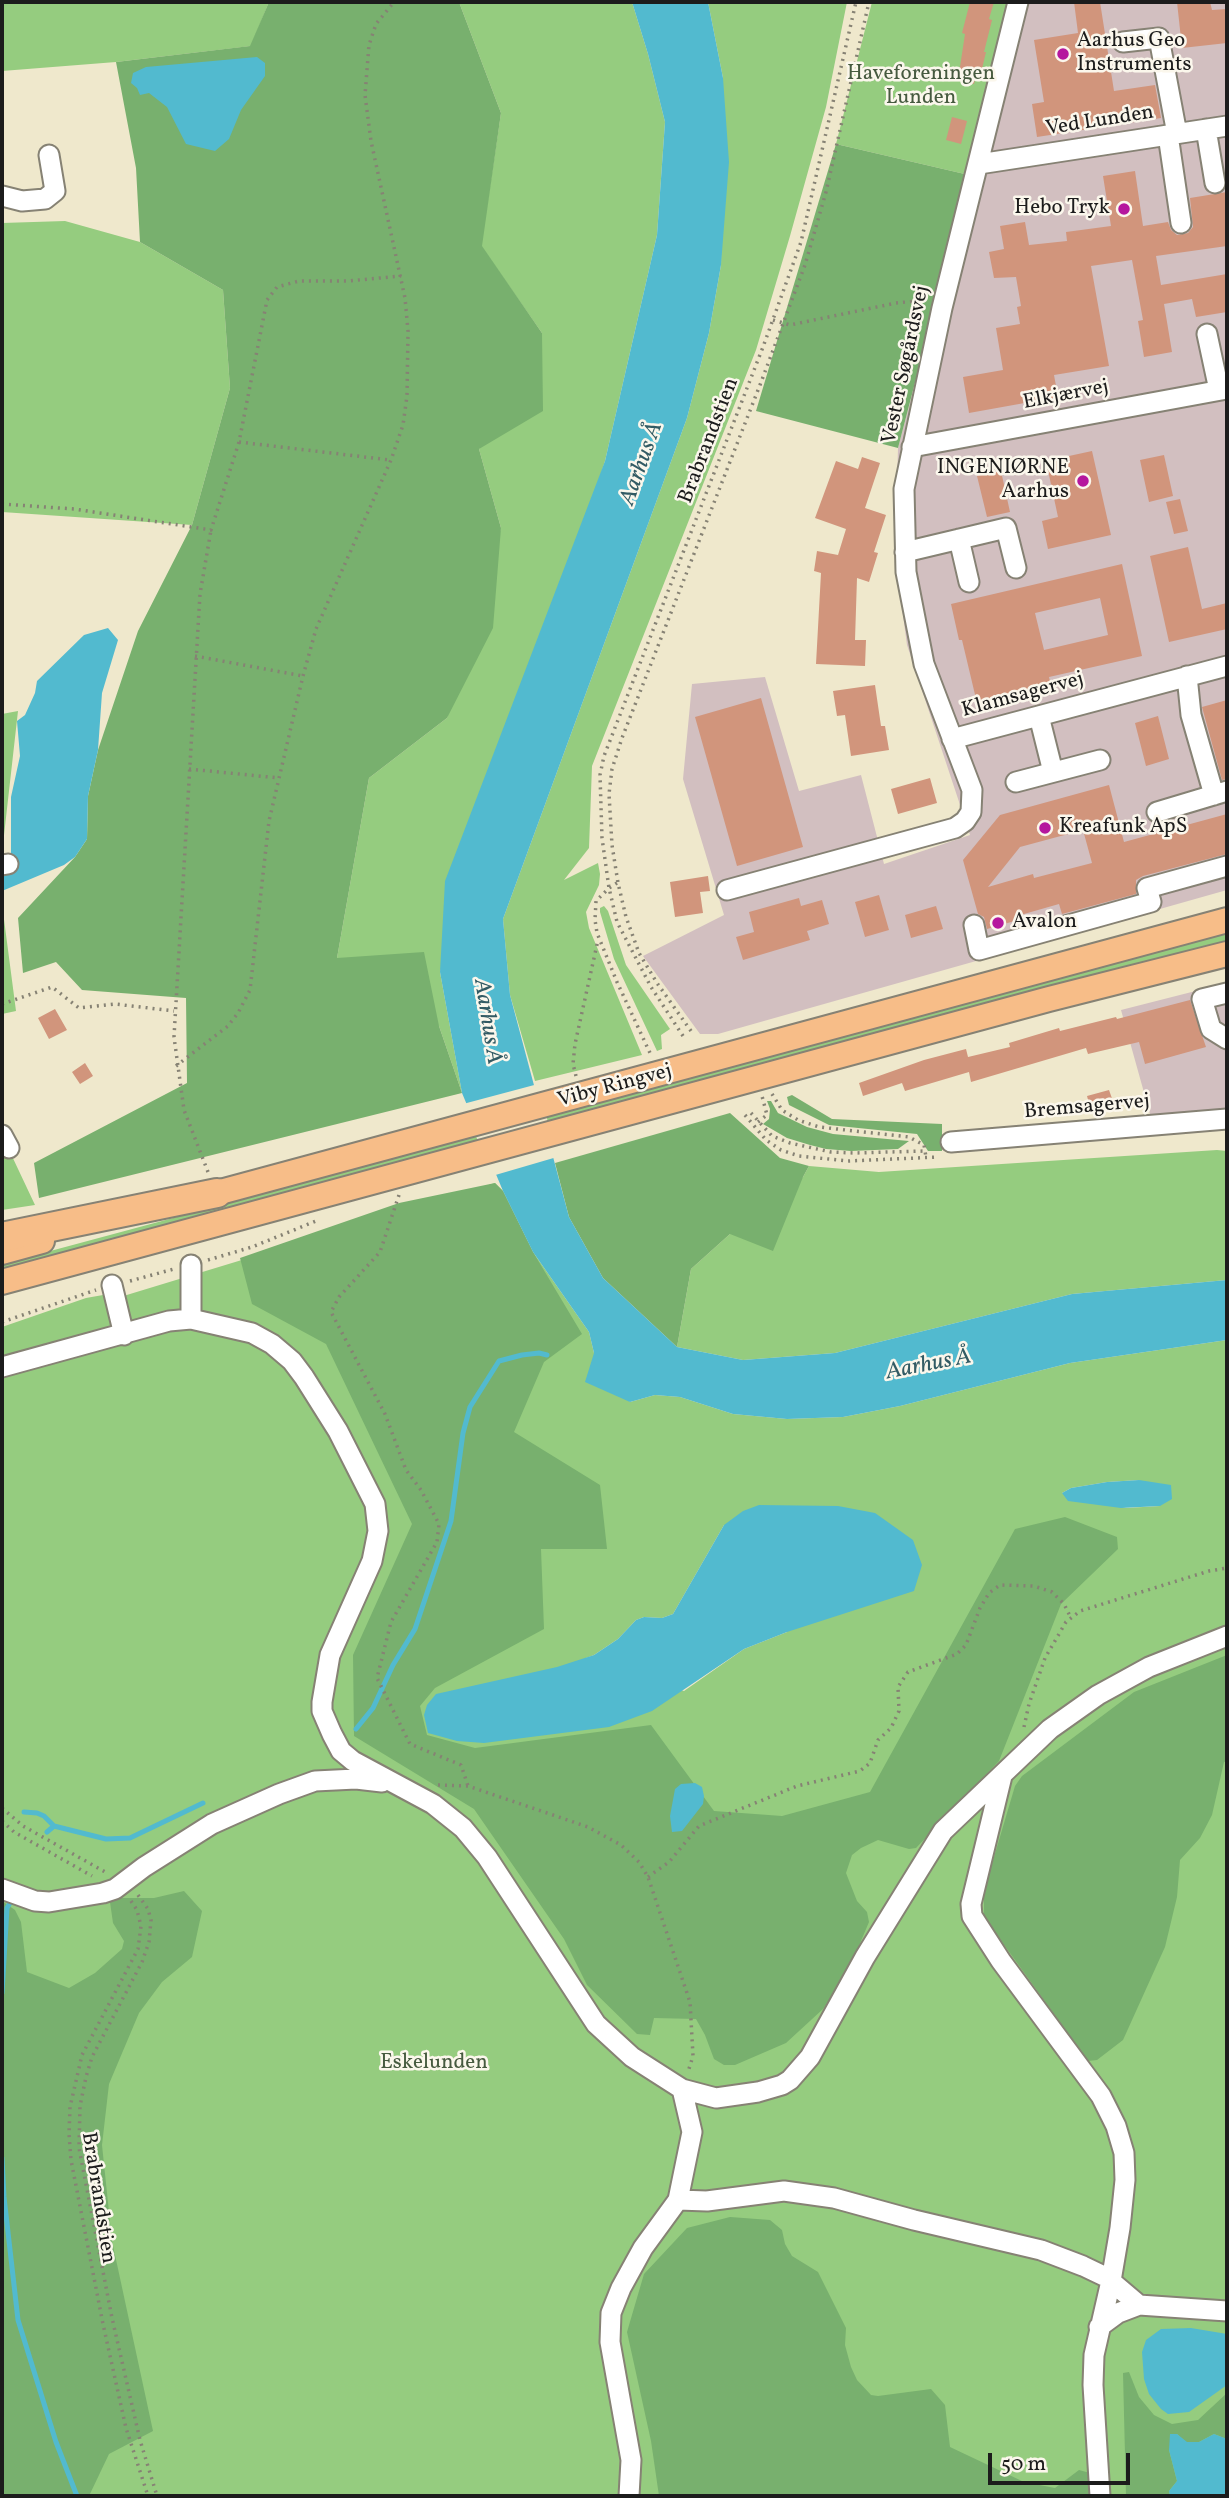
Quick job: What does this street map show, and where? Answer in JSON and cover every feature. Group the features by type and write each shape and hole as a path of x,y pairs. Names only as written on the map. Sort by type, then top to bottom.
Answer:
{"highway":[{"path":"2,1237 217,1194"}],"main road":[{"name":"Viby Ringvej","path":"2,1252 1227,920"},
{"name":"Viby Ringvej","path":"2,1282 553,1133 762,1089 1049,999 1227,954"},
{"path":"2,1300 218,1240 367,1183"}],"street":[{"name":"Vester Søgårdsvej","path":"952,739 924,664 906,572 904,489 943,303 1018,2"},
{"path":"1123,42 1159,38 1181,223"},
{"name":"Ved Lunden","path":"979,164 1227,126"},
{"path":"1206,129 1215,183"},
{"path":"2,195 22,201 46,199 55,191 50,155"},
{"path":"1207,334 1223,390"},
{"name":"Elkjærvej","path":"912,447 1223,390"},
{"path":"905,552 1006,528 1016,568"},
{"path":"959,539 969,582"},
{"name":"Klamsagervej","path":"727,890 956,828 971,813 973,802 972,790 952,739 1227,666"},
{"path":"1157,812 1221,793 1191,715 1187,676"},
{"path":"1039,716 1053,772"},
{"path":"1016,782 1100,760"},
{"path":"974,925 979,950 1151,902 1147,888 1227,866"},
{"path":"1227,993 1202,999 1211,1029 1227,1039"},
{"name":"Bremsagervej","path":"951,1142 1227,1119"},
{"path":"191,1265 191,1319"},
{"path":"112,1286 124,1335"},
{"path":"2,1367 169,1321 191,1319 251,1334 272,1345 292,1361 338,1431 375,1504 378,1531 375,1552 330,1655 324,1683 322,1711 341,1751 342,1762 337,1779"},
{"path":"341,1751 353,1761 433,1804 463,1828 487,1857 596,2024 632,2057 682,2089 716,2098 742,2096 782,2085 800,2070 865,1957 943,1831 1050,1729 1098,1695 1149,1667 1227,1636"},
{"path":"1002,1776 971,1904 972,1916 1001,1961 1101,2096 1116,2126 1124,2153 1125,2179 1111,2281 1094,2355 1093,2385 1100,2496"},
{"path":"2,1889 35,1901 48,1902 78,1898 115,1888 212,1824 279,1794 315,1781 337,1779 394,1783"},
{"path":"975,1801 987,1803 994,1811"},
{"path":"682,2089 692,2132"},
{"path":"629,2496 631,2460 610,2342 611,2313 643,2248 678,2200 692,2132 716,2098"},
{"path":"678,2200 707,2202 784,2191 808,2193 1041,2250 1083,2266 1111,2281 1119,2291 1139,2305"},
{"path":"1099,2327 1118,2313 1139,2305 1227,2311"}],"path":[{"path":"176,1066 228,1026 250,990 269,821 303,676 316,629 391,460 403,425 407,396 408,331 402,276 370,141 365,95 369,45 376,24 394,2"},
{"name":"Brabrandstien","path":"683,1035 651,987 617,922 609,888 599,803 600,775 604,756 801,242 856,2"},
{"path":"691,1031 639,953 626,917 618,883 609,794 612,769 805,265 825,192 869,2"},
{"path":"217,1194 184,1110 176,1066 174,1011 195,656 200,594 211,530 239,443 267,300 277,287 299,281 348,281 402,276"},
{"path":"773,320 790,325 924,299 943,303"},
{"path":"239,443 391,460"},
{"path":"2,504 74,509 211,530"},
{"path":"195,656 303,676"},
{"path":"189,769 279,778"},
{"path":"618,883 596,901 594,909 599,937 648,1048 656,1076"},
{"path":"580,1096 573,1064 575,1044 599,937"},
{"path":"2,1004 52,987 79,1008 115,1004 174,1011"},
{"path":"758,1122 766,1115 762,1089"},
{"path":"745,1115 766,1140 781,1150 799,1156 848,1161 926,1157 924,1145 909,1136 830,1128 799,1120 782,1110 762,1089"},
{"path":"751,1113 772,1136 831,1152 925,1151"},
{"path":"397,1176 399,1198 380,1252 339,1297 331,1312 385,1413 406,1470 439,1524 437,1542 391,1622 377,1678 410,1744 461,1765 468,1786"},
{"path":"1022,1756 1022,1737 1029,1704 1041,1669 1055,1637 1071,1618 1080,1611 1209,1571 1227,1568"},
{"path":"648,1877 669,1862 699,1826 797,1786 860,1772 870,1763 878,1741 891,1728 899,1711 898,1687 908,1672 957,1654 966,1645 980,1608 989,1593 1000,1585 1034,1586 1052,1592 1064,1604 1071,1618"},
{"path":"431,1784 468,1786 589,1827 621,1845 639,1862 648,1877 690,2002 693,2056 682,2089"},
{"name":"Brabrandstien","path":"2,1821 25,1839 115,1888 133,1902 141,1926 138,1949 82,2055 70,2107 69,2134 71,2160 103,2324 126,2428 148,2496"},
{"path":"99,2043 86,2077 80,2106 79,2148 112,2318 140,2440 157,2496"}],"shaded area":[{"path":"1014,2 1227,2 1227,890 718,1034 700,1034 643,956 724,915 683,779 692,684 765,677 799,791 861,775 884,864 970,835 907,645 895,555 898,448"},
{"path":"1227,983 1227,1123 1150,1114 1121,1010"}],"green space":[{"path":"2,2 269,2 251,46 116,62 2,71"},
{"path":"269,2 459,2 501,113 482,246 542,333 543,411 479,449 501,528 493,628 447,718 369,778 337,958 424,952 439,1026 462,1093 39,1198 34,1163 187,1083 186,998 82,990 56,962 23,973 18,918 75,857 87,839 88,796 98,750 138,631 192,525 230,388 223,290 140,242 136,168 116,62 250,46"},
{"path":"459,2 632,2 665,122 657,235 605,461 440,972 462,1093 439,1026 337,958 369,778 447,718 501,528 479,449 542,333 481,246 501,113"},
{"path":"708,2 847,2 826,107 756,350 592,766 589,848 564,880 598,863 599,885 586,912 589,928 642,1055 535,1081 510,995 503,919 687,418 709,333 721,265 723,78"},
{"name":"Haveforeningen Lunden","path":"872,2 1014,2 969,175 836,144"},
{"path":"836,144 969,175 898,448 756,411"},
{"path":"65,221 140,242 223,290 230,388 192,525 2,512 2,223"},
{"path":"18,711 2,853 2,714"},
{"path":"2,904 16,1011 2,1014"},
{"path":"604,906 626,965 670,1029 661,1035 662,1049 657,1051 614,959 600,912 600,908"},
{"path":"1227,932 1227,941 1032,991 532,1128 530,1122"},
{"path":"792,1095 832,1119 942,1124 942,1151 928,1151 917,1134 829,1125 789,1105 787,1097"},
{"path":"767,1101 771,1101 778,1113 807,1127 833,1134 909,1141 898,1149 851,1151 810,1145 787,1138 763,1124 769,1119"},
{"path":"730,1113 780,1158 809,1166 773,1251 730,1234 691,1269 677,1347 603,1278 569,1217 555,1163"},
{"path":"493,1132 495,1137 2,1269 2,1264"},
{"path":"2,1135 35,1205 2,1210"},
{"path":"1227,1151 1227,1280 1072,1294 835,1353 743,1360 677,1347 691,1269 730,1234 803,1177 809,1166 879,1172"},
{"name":"Eskelunden","path":"495,1183 503,1191 533,1252 589,1332 594,1353 630,1402 655,1395 680,1397 733,1414 787,1419 843,1417 900,1406 1070,1363 1227,1340 1227,2496 2,2496 2,1327 86,1298 103,1295 107,1301","holes":["1139,1480 1160,1506 1126,1508 1062,1493 1071,1488","724,1525 787,1632 744,1649 684,1691 586,1658 618,1639 636,1620 644,1617 662,1618 673,1614"]},
{"path":"495,1183 503,1191 533,1252 582,1334 544,1362 514,1432 600,1485 607,1549 541,1549 544,1629 435,1688 420,1706 427,1735 475,1748 651,1725 714,1811 782,1816 870,1792 1015,1529 1065,1517 1117,1537 1118,1549 1061,1604 999,1761 916,1848 909,1849 878,1840 852,1855 846,1873 857,1901 867,1912 869,1922 847,1974 823,2009 786,2043 735,2065 724,2065 714,2059 696,2019 654,2018 650,2035 637,2034 587,1985 564,1939 474,1809 354,1736 353,1655 412,1524 326,1344 252,1304 240,1258 399,1203"},
{"path":"1227,1655 1227,1761 1224,1762 1212,1815 1200,1838 1180,1860 1177,1897 1165,1947 1123,2040 1097,2060 1088,2061 984,1917 984,1891 1015,1786 1022,1776 1134,1692"},
{"path":"184,1891 202,1911 192,1957 162,1982 139,2013 109,2084 102,2145 112,2241 153,2431 109,2454 89,2496 2,2496 2,1901 15,1910 21,1922 27,1972 69,1988 95,1973 122,1949 124,1941 113,1923 110,1902 120,1898 154,1898"},
{"path":"730,2217 770,2220 782,2230 785,2244 792,2256 818,2272 846,2328 845,2345 851,2367 857,2380 871,2395 931,2389 945,2405 950,2447 1024,2482 1055,2488 1079,2470 1090,2473 1090,2496 659,2496 651,2441 627,2332 644,2274 687,2228"},
{"path":"1129,2372 1139,2397 1154,2415 1172,2424 1198,2420 1227,2393 1227,2439 1214,2434 1199,2442 1186,2442 1177,2434 1169,2450 1177,2481 1169,2491 1170,2496 1126,2496 1123,2373"}],"water":[{"name":"Aarhus Å","path":"632,2 708,2 723,78 729,162 721,265 709,333 687,418 503,919 510,995 569,1217 603,1278 677,1347 743,1360 835,1353 1072,1294 1227,1280 1227,1340 1070,1363 900,1406 843,1417 787,1419 733,1414 680,1397 655,1395 630,1402 585,1382 594,1353 589,1332 533,1252 503,1191 462,1093 440,972 445,881 605,461 657,235 665,122"},
{"path":"257,57 265,63 265,76 241,110 229,139 215,151 186,144 167,107 149,93 140,95 131,83 133,73 146,67"},
{"path":"108,628 118,640 102,693 98,750 88,796 87,839 75,857 64,865 2,891 2,879 11,863 11,797 20,756 17,721 25,715 35,693 37,681 84,635"},
{"path":"1139,1480 1171,1485 1172,1499 1160,1506 1121,1508 1068,1501 1062,1493 1071,1488"},
{"path":"759,1505 838,1506 875,1513 913,1540 922,1565 914,1591 787,1632 744,1649 652,1711 609,1727 484,1743 457,1741 428,1733 424,1715 427,1705 436,1694 557,1667 594,1655 618,1639 636,1620 644,1617 662,1618 673,1614 724,1525 743,1511"},
{"path":"695,1783 702,1787 703,1804 682,1831 672,1832 670,1816 675,1789 681,1784"},
{"path":"1191,2328 1227,2334 1227,2385 1189,2412 1168,2414 1149,2394 1144,2379 1142,2352 1146,2340 1161,2329"},
{"path":"1170,2434 1177,2434 1187,2442 1199,2442 1214,2434 1227,2439 1227,2496 1170,2496 1169,2491 1177,2481 1169,2450"}],"pier":[{"path":"538,1084 557,1157 492,1176 463,1104"}],"building":[{"path":"970,2 994,2 981,73 977,72 974,84 958,80 965,34 962,33"},
{"path":"1074,2 1100,2 1114,91 1155,85 1161,118 1037,137 1032,104 1044,102 1034,40 1078,33"},
{"path":"1177,2 1210,2 1212,10 1227,9 1227,43 1182,48"},
{"path":"952,117 967,121 961,144 946,140"},
{"path":"1135,171 1143,226 1168,222 1177,235 1188,233 1193,227 1190,198 1227,192 1227,246 1156,256 1161,285 1227,274 1227,312 1196,317 1192,299 1164,304 1172,352 1144,357 1138,321 1143,320 1132,260 1091,266 1109,366 1054,375 1058,397 969,413 963,377 1003,370 996,328 1020,324 1017,307 1021,306 1016,277 994,278 989,252 1004,249 1000,226 1025,222 1029,245 1067,241 1066,232 1111,226 1103,176"},
{"path":"1092,451 1111,535 1048,549 1042,521 1058,517 1046,461"},
{"path":"1164,455 1173,496 1149,502 1140,460"},
{"path":"862,457 880,463 865,508 886,515 874,552 878,553 869,582 857,578 855,640 866,640 865,666 816,664 821,573 814,571 817,551 838,555 846,529 815,518 836,461 858,469"},
{"path":"1001,471 1010,512 987,517 977,476"},
{"path":"1180,499 1188,531 1174,534 1166,502"},
{"path":"1188,547 1202,609 1227,603 1227,629 1169,642 1150,556"},
{"path":"1122,564 1142,656 1049,677 1051,686 977,703 951,604","holes":["1100,598 1108,635 1044,650 1035,613"]},
{"path":"875,685 881,726 885,726 889,750 851,756 845,715 837,716 833,691"},
{"path":"761,698 803,847 737,866 695,717"},
{"path":"1227,700 1227,779 1222,780 1202,707"},
{"path":"1158,716 1169,759 1146,766 1135,723"},
{"path":"930,778 937,803 898,814 891,789"},
{"path":"1109,785 1124,842 1227,814 1227,854 1143,876 1136,880 1136,894 1062,914 1059,904 1017,916 1018,920 987,929 984,917 978,914 963,860 1000,815","holes":["1083,830 1092,863 1034,878 1033,874 988,887 1020,847"]},
{"path":"708,876 710,891 700,892 703,913 675,917 670,882"},
{"path":"879,895 889,930 865,937 855,902"},
{"path":"799,898 801,906 822,900 829,924 807,931 810,940 743,960 736,937 754,932 749,912"},
{"path":"936,906 943,929 911,938 905,915"},
{"path":"1190,1000 1206,1047 1145,1064 1139,1042 1088,1054 1086,1048 971,1082 969,1072 905,1091 902,1083 863,1096 859,1083 924,1060 966,1049 968,1057 1010,1047 1009,1043 1059,1028 1060,1031 1116,1017 1117,1019"},
{"path":"55,1009 67,1030 49,1039 38,1018"},
{"path":"85,1063 93,1076 80,1084 72,1072"},
{"path":"1109,1090 1114,1104 1091,1111 1087,1096"}],"waterway":[{"path":"356,1729 373,1708 393,1665 415,1629 451,1521 463,1433 470,1407 499,1361 522,1355 547,1355"},
{"path":"47,1832 54,1826 106,1839 130,1838 203,1803"},
{"path":"24,1812 44,1816 54,1826"},
{"path":"2,1993 7,1908 10,1903"},
{"path":"2,2158 18,2320 56,2442 77,2496"}],"place":[{"name":"Aarhus Geo Instruments","path":"1063,54"},
{"name":"Hebo Tryk","path":"1124,209"},
{"name":"INGENIØRNE Aarhus","path":"1083,481"},
{"name":"Kreafunk ApS","path":"1045,828"},
{"name":"Avalon","path":"998,923"}]}
